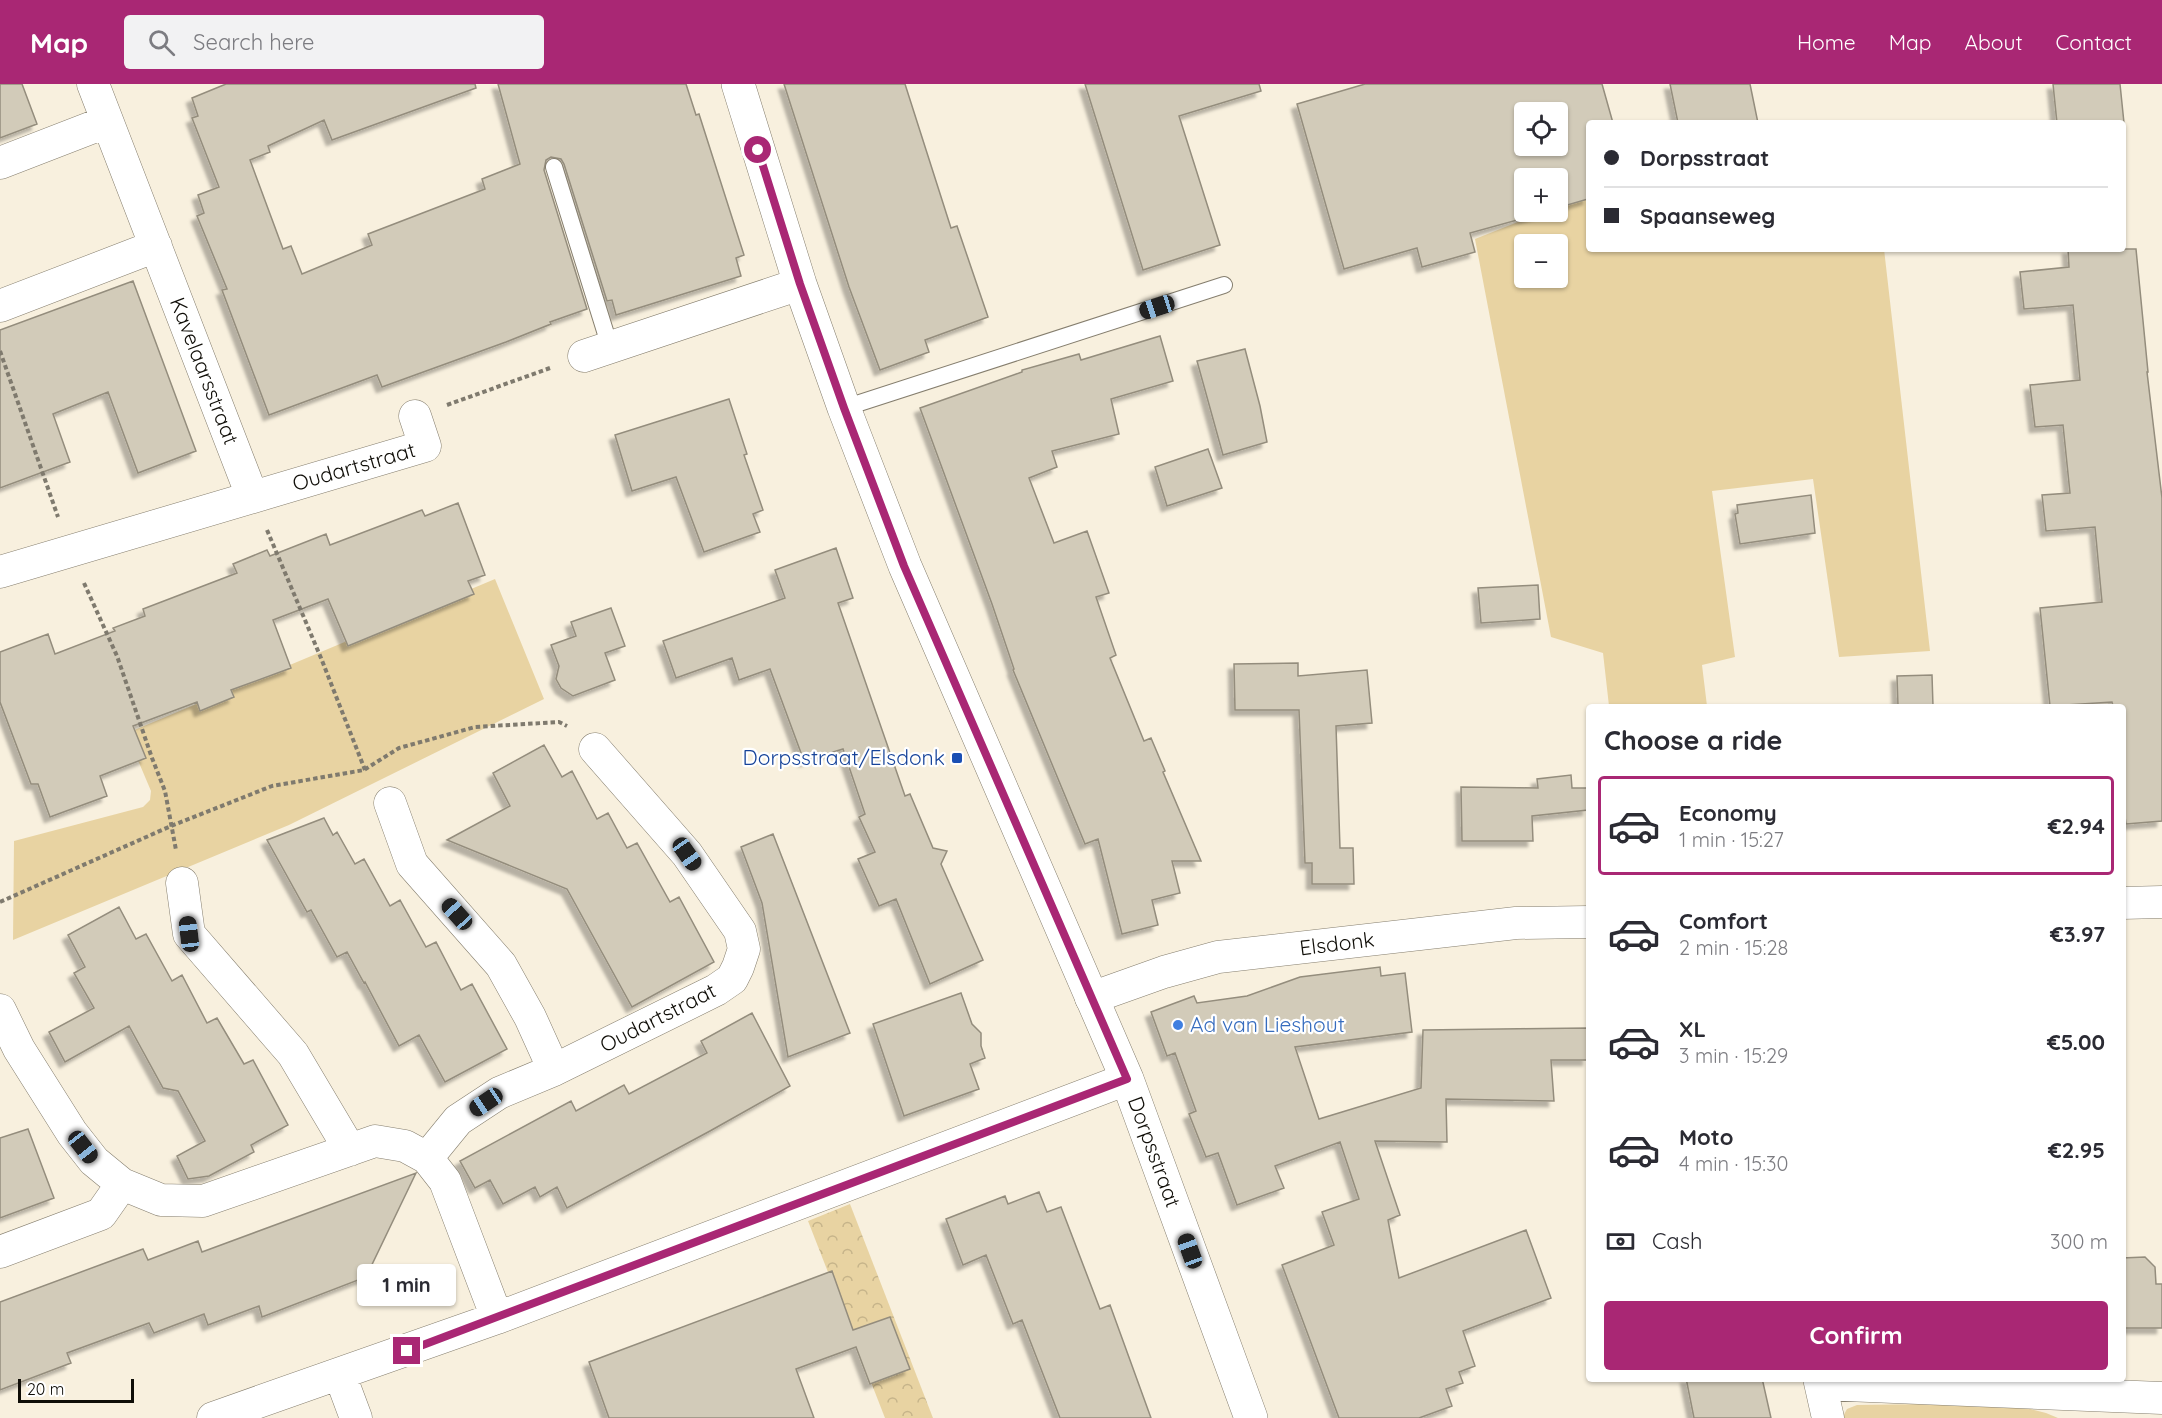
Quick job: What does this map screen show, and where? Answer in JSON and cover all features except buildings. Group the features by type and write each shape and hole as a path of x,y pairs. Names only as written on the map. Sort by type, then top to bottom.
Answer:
{"street":[{"name":"Kavelaarsstraat","path":"93,84 252,496"},
{"name":"Dorpsstraat","path":"738,84 800,284 904,566 1127,1079 1251,1418"},
{"path":"0,163 106,122"},
{"path":"0,306 156,246"},
{"path":"597,352 800,284"},
{"name":"Oudartstraat","path":"0,572 425,446 415,416"},
{"name":"Oudartstraat","path":"427,1158 458,1120 499,1093 554,1070 716,990 732,979 744,949 740,931 687,854 595,749"},
{"path":"390,803 412,864 501,965 530,1017 554,1070"},
{"path":"182,883 189,934 293,1054 350,1150"},
{"path":"2126,903 2162,902"},
{"name":"Elsdonk","path":"1091,998 1164,972 1218,957 1516,923 1586,922"},
{"path":"0,1010 20,1049 72,1133 94,1161 122,1184 160,1200 203,1201 375,1141 405,1146 427,1158 445,1180 497,1318"},
{"path":"213,1418 497,1318 1127,1079"},
{"path":"0,1252 101,1214 122,1184"},
{"path":"340,1375 356,1418"},
{"path":"1820,1382 1828,1418"},
{"path":"1830,1382 2082,1406 2162,1398"}],"lane":[{"path":"554,167 597,352"},
{"path":"844,408 1224,285"}],"path":[{"path":"0,351 70,550 117,656 165,791 182,883"},
{"name":"Oudartstraat","path":"415,416 597,352"},
{"path":"252,496 321,658 364,770 390,803"},
{"path":"0,902 171,826 272,786 364,770 399,748 475,727 559,722 573,729 595,749"}],"green space":[{"path":"1586,194 1586,252 1884,252 1930,651 1839,657 1813,479 1712,491 1735,657 1702,665 1707,704 1609,704 1603,653 1551,637 1475,239 1518,222 1568,222 1568,201"},
{"path":"495,579 544,699 289,825 13,940 14,841 143,807 150,800 151,791 129,739 132,731"},
{"path":"850,1204 933,1418 885,1418 808,1221"},
{"path":"2007,1403 2058,1418 1842,1418 1847,1409 1857,1405"}],"place":[{"name":"Dorpsstraat/Elsdonk","path":"957,758"},
{"name":"Ad van Lieshout","path":"1178,1025"}],"route":[{"path":"407,1351 1127,1079 904,566 800,284 758,150"}]}
